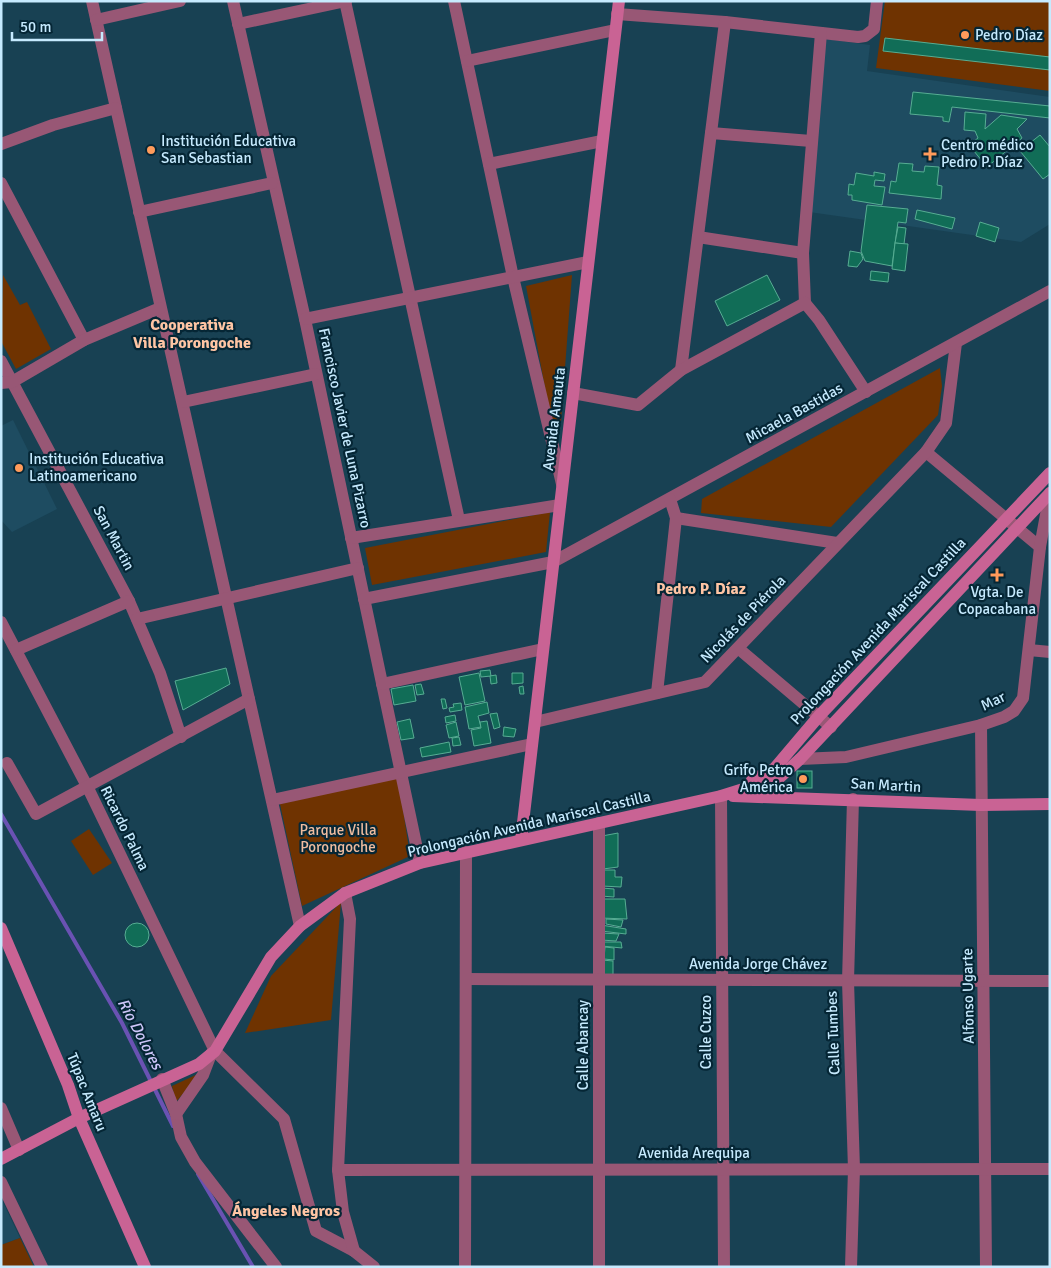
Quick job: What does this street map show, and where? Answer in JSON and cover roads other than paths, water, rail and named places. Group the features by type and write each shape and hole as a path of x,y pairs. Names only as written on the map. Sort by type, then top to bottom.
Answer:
{"main road":[{"name":"Avenida Amauta","path":"521,840 618,8"},
{"name":"Prolongación Avenida Mariscal Castilla","path":"720,796 774,769 819,716 1050,473"},
{"name":"Prolongación Avenida Mariscal Castilla","path":"1,1159 79,1118 159,1080 198,1064 212,1052 271,957 300,926 345,893 420,863 720,796 779,778 800,760 1050,493"},
{"name":"San Martin","path":"720,796 853,799 981,805 1050,804"},
{"name":"Túpac Amaru","path":"1,928 68,1085 79,1118 145,1267"}],"street":[{"path":"92,1 300,926"},
{"path":"96,20 180,1"},
{"name":"Francisco Javier de Luna Pizarro","path":"233,1 316,374 420,863"},
{"path":"238,24 345,1 459,520"},
{"path":"454,1 513,277 562,485"},
{"path":"618,8 858,37 871,33 874,29 877,1"},
{"path":"681,370 724,22"},
{"path":"467,61 616,30"},
{"path":"821,33 803,253 805,303 819,320 866,392"},
{"path":"1,144 54,125 116,108"},
{"path":"710,133 811,141"},
{"path":"489,164 602,141"},
{"path":"1,183 84,340"},
{"path":"139,212 272,183"},
{"path":"698,237 803,253"},
{"path":"304,319 588,262"},
{"name":"Micaela Bastidas","path":"364,599 554,562 1050,292"},
{"path":"573,393 638,405 681,370 805,303"},
{"path":"7,382 84,340 160,308"},
{"name":"Nicolás de Piérola","path":"535,722 705,682 739,649 836,543 926,452 946,424 956,343"},
{"name":"San Martin","path":"1,361 7,382 129,601 160,674 181,737"},
{"path":"183,402 316,374"},
{"path":"926,452 1017,528 1045,548"},
{"name":"Mar","path":"800,760 846,757 981,725 1004,717 1020,705 1023,698 1045,548 1050,493"},
{"path":"657,693 676,518 670,499"},
{"path":"351,538 560,504"},
{"path":"676,518 836,543"},
{"path":"137,619 358,568"},
{"path":"16,650 129,601"},
{"name":"Ricardo Palma","path":"1,622 88,788 212,1052"},
{"path":"382,684 543,649"},
{"path":"739,649 831,727"},
{"path":"1029,650 1050,652"},
{"path":"7,763 36,814 88,788 249,699"},
{"name":"Alfonso Ugarte","path":"981,725 985,981 986,1267"},
{"path":"272,800 532,744"},
{"name":"Calle Cuzco","path":"720,796 724,1267"},
{"name":"Calle Tumbes","path":"851,1267 854,1169 848,980 853,799"},
{"name":"Calle Abancay","path":"599,823 599,1267"},
{"path":"465,1267 466,852"},
{"path":"345,893 350,919 338,1170 343,1212 354,1251"},
{"name":"Avenida Jorge Chávez","path":"466,979 1050,981"},
{"path":"176,1114 203,1075 212,1052 284,1119 316,1231 354,1251 374,1267"},
{"path":"159,1080 176,1114 181,1137 195,1162 276,1267"},
{"path":"1,1108 19,1150"},
{"name":"Avenida Arequipa","path":"338,1170 1050,1169"},
{"path":"1,1182 42,1267"}],"waterway":[{"name":"Río Dolores","path":"1,814 122,1023 173,1126"},
{"name":"Río Dolores","path":"198,1174 253,1267"}],"place":[{"name":"Pedro Díaz","path":"965,35"},
{"name":"Institución Educativa San Sebastian","path":"151,150"},
{"name":"Centro médico Pedro P. Díaz","path":"930,154"},
{"name":"Institución Educativa Latinoamericano","path":"19,468"},
{"name":"Vgta. De Copacabana","path":"997,575"},
{"name":"Grifo Petro América","path":"803,779"}],"district":[{"name":"Cooperativa Villa Porongoche","path":"192,334"},
{"name":"Pedro P. Díaz","path":"701,589"},
{"name":"Ángeles Negros","path":"286,1211"}],"park label":[{"name":"Parque Villa Porongoche","path":"338,838"}]}
